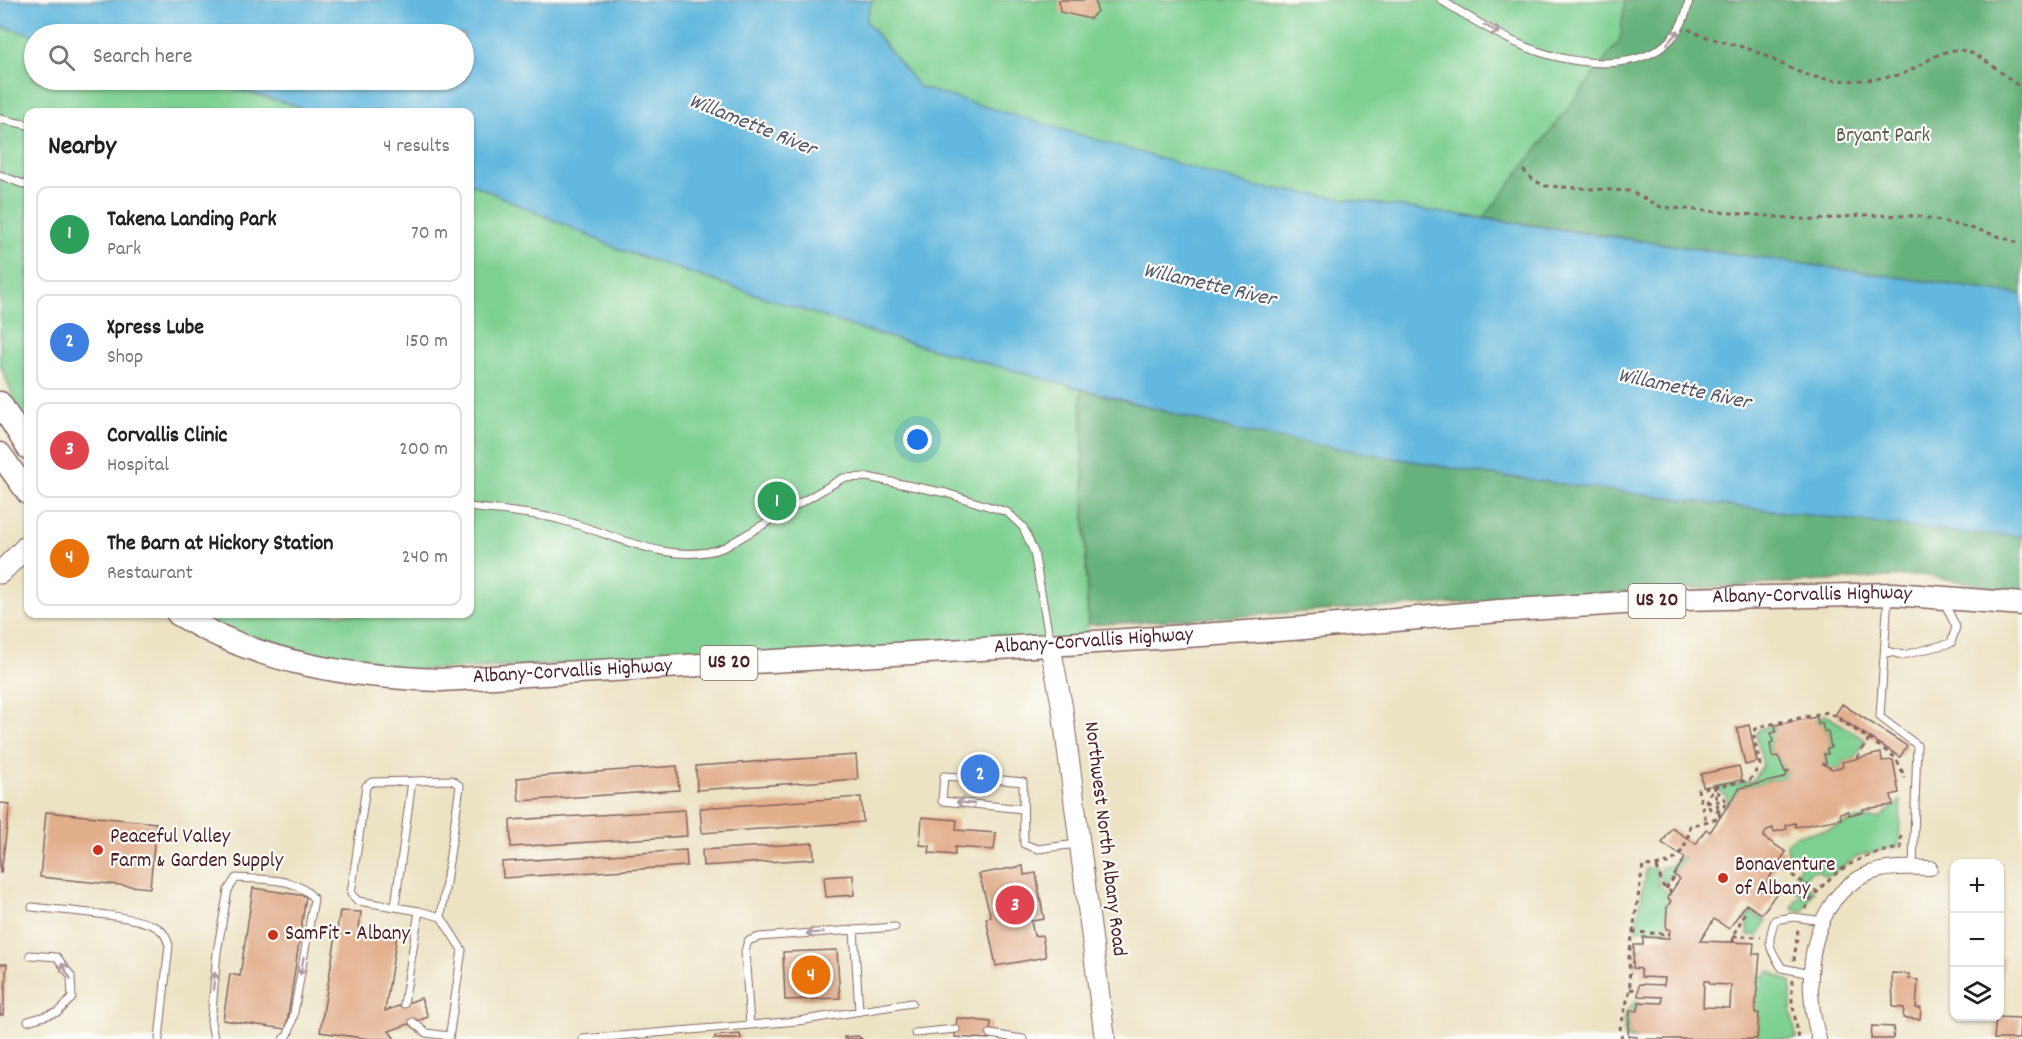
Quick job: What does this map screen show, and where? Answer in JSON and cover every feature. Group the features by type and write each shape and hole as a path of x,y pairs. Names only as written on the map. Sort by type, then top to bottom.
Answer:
{"highway":[{"path":"0,403 24,442"},
{"path":"0,454 24,487"},
{"name":"Albany-Corvallis Highway","path":"185,618 221,637 267,655 344,673 395,679 441,680 1050,645 1292,629 1499,610 1686,599 1888,594 1940,596 2022,604"}],"main road":[{"path":"0,573 24,549"},
{"name":"Northwest North Albany Road","path":"1050,645 1062,706 1105,1039"}],"street":[{"path":"1819,1039 1811,974 1816,944 1834,899 1852,882 1872,873 1930,868"}],"lane":[{"path":"1442,0 1526,47 1590,63 1622,62 1652,55 1666,46 1678,33 1689,0"},
{"path":"0,119 24,124"},
{"path":"0,175 24,184"},
{"path":"474,508 561,520 653,548 693,555 709,554 731,544 843,478 867,477 946,492 1007,512 1023,527 1034,552 1050,645"},
{"path":"1888,594 1880,717 1917,745 1913,868"},
{"path":"1886,651 1903,655 1951,643 1956,627 1940,596"},
{"path":"971,778 944,776 942,801 1023,809"},
{"path":"413,1022 426,1033 449,1038 462,950 441,917 460,786 452,780 372,782 366,786 351,894 358,901 395,906 441,917"},
{"path":"992,780 1023,782 1024,844 1038,849 1080,843"},
{"path":"395,906 412,781"},
{"path":"214,1039 211,1022 217,952 228,890 236,878 292,883 307,890 314,899 293,1018 288,1035 283,1039"},
{"path":"32,907 112,917 155,926 165,933 169,945 159,1039"},
{"path":"404,1004 418,911"},
{"path":"1811,974 1782,968 1768,945 1768,938 1775,920 1793,917 1824,921"},
{"path":"750,1025 745,951 748,942 759,937 895,927"},
{"path":"854,930 859,1011"},
{"path":"28,1021 58,1012 72,998 71,976 57,957 30,955"},
{"path":"583,1039 750,1025 912,1003"},
{"path":"915,1032 956,1029"},
{"path":"990,1034 1023,1039"}],"path":[{"path":"1682,24 1689,30 1717,42 1750,49 1798,72 1831,80 1896,75 1924,65 1936,55 1963,50 1980,58 2022,88"},
{"path":"1523,170 1544,186 1630,191 1661,207 1814,220 1862,215 1918,216 1979,230 2022,244"},
{"path":"1706,821 1698,790 1714,789 1750,780 1760,765 1754,732 1758,727 1828,712 1869,739 1856,759"},
{"path":"1714,789 1725,800 1724,807 1718,811 1711,810 1706,803 1707,796 1714,789"},
{"path":"1622,1039 1620,1029 1630,990 1629,957 1643,865 1657,867 1669,863 1684,850 1690,826 1720,818 1714,789"},
{"path":"1706,803 1725,800"},
{"path":"1777,865 1816,891"},
{"path":"1657,867 1666,889 1671,892"},
{"path":"1666,889 1675,876"},
{"path":"1733,942 1733,936 1746,911"},
{"path":"1632,932 1669,934"},
{"path":"1733,936 1768,938"},
{"path":"1630,990 1638,990"}],"green space":[{"name":"Bryant Park","path":"872,0 2022,0 2022,295 1253,186 918,87 866,21"},
{"path":"1625,0 2022,0 2022,295 1484,218 1620,40"},
{"path":"0,26 24,32 24,90 238,90 302,108 24,108 24,422 0,364"},
{"path":"474,185 621,250 863,330 1081,389 1088,643 343,673 195,618 474,618"},
{"path":"1081,389 1238,431 1486,474 1953,532 2022,536 2022,592 1922,575 1088,625"},
{"path":"1826,715 1866,740 1853,760 1842,762 1843,767 1832,769 1823,764 1826,762 1824,754 1828,754 1827,749 1831,748 1828,731 1824,731 1822,723 1818,724 1817,717"},
{"path":"1775,725 1773,742 1770,744 1772,756 1778,756 1785,772 1789,771 1784,778 1740,788 1728,806 1726,796 1716,788 1752,781 1763,765 1756,735 1760,729"},
{"path":"1901,800 1899,846 1859,855 1826,877 1817,870 1810,872 1805,879 1795,874 1803,863 1788,854 1787,843 1797,835 1827,830 1857,819 1880,818"},
{"path":"1682,856 1685,858 1665,884 1661,879 1660,868 1671,865"},
{"path":"1646,868 1656,869 1659,886 1670,894 1667,929 1669,931 1636,930"},
{"path":"1802,883 1814,891 1803,911 1792,909 1797,898 1804,896 1791,888"},
{"path":"1751,912 1766,921 1758,936 1748,935 1746,919"},
{"path":"1769,971 1791,982 1791,1013 1797,1039 1757,1039 1759,1014 1755,1013 1757,976 1765,976"},
{"path":"1635,1002 1639,1002 1638,1011 1630,1011 1628,1036 1637,1037 1637,1039 1624,1039 1626,1014"}],"water":[{"name":"Willamette River","path":"0,0 872,0 866,21 919,87 1253,186 2022,295 2022,536 1953,532 1486,474 1238,431 863,330 621,250 474,185 474,108 302,108 238,90 474,90 474,24 24,24 24,32 0,26"}],"building":[{"path":"1059,0 1095,0 1097,11 1090,19 1060,12"},
{"path":"1842,704 1907,746 1900,757 1835,715"},
{"name":"Bonaventure of Albany","path":"1817,717 1818,724 1822,723 1824,731 1828,731 1831,748 1827,749 1828,754 1824,754 1826,763 1823,764 1832,769 1843,767 1842,762 1881,753 1882,761 1893,760 1899,793 1891,795 1893,805 1863,809 1863,812 1849,815 1848,811 1840,813 1841,819 1796,827 1795,823 1786,825 1787,829 1774,832 1773,828 1767,830 1763,837 1786,852 1766,883 1778,891 1762,914 1746,904 1729,929 1714,919 1700,941 1754,943 1753,954 1760,954 1755,1013 1759,1013 1757,1039 1637,1039 1637,1037 1628,1036 1630,1010 1638,1011 1639,1002 1662,1003 1662,997 1638,996 1639,984 1664,985 1665,978 1641,977 1641,969 1633,968 1634,945 1643,945 1643,937 1669,938 1670,929 1666,929 1667,907 1671,901 1667,898 1680,879 1674,875 1685,858 1662,843 1672,828 1696,844 1706,829 1710,832 1740,788 1784,778 1789,771 1785,772 1778,756 1772,757 1770,743 1773,742 1771,733 1776,732 1775,725","holes":["1704,981 1709,981 1709,984 1731,985 1730,1008 1703,1007"]},
{"path":"1749,725 1757,762 1745,765 1737,728"},
{"path":"856,755 858,779 697,790 696,766"},
{"path":"973,758 995,760 991,790 970,788"},
{"path":"677,766 679,790 519,801 517,778"},
{"path":"1739,766 1742,780 1703,787 1701,774"},
{"path":"861,797 863,822 702,833 700,808"},
{"path":"0,803 10,804 1,873 0,873"},
{"path":"685,810 687,836 511,847 510,820"},
{"name":"Peaceful Valley Farm & Garden Supply","path":"46,812 156,823 150,888 40,877"},
{"path":"922,817 957,820 956,830 996,833 994,850 955,847 955,855 929,853 930,846 920,845"},
{"path":"813,843 814,859 703,866 702,850"},
{"path":"686,850 687,866 503,878 502,862"},
{"path":"1023,866 1024,875 1036,873 1044,919 1031,921 1034,936 1042,935 1046,957 996,966 986,918 991,917 979,874"},
{"path":"853,875 854,895 826,897 824,877"},
{"name":"SamFit - Albany","path":"253,888 306,896 286,1029 223,1020 230,974 240,976"},
{"path":"340,911 361,912 359,929 397,935 385,1011 421,998 428,1017 389,1031 395,1039 370,1039 320,1032"},
{"path":"837,950 840,998 785,1000 783,952"},
{"path":"0,964 7,964 3,1015 0,1015"},
{"path":"1892,973 1909,974 1909,979 1918,980 1916,1008 1921,1008 1920,1019 1903,1018 1904,1008 1893,1007"},
{"path":"2004,1017 2020,1018 2019,1039 1994,1039 1996,1021 2004,1021"},
{"path":"957,1018 991,1022 989,1039 955,1037"},
{"path":"1872,1026 1894,1027 1893,1039 1871,1039"},
{"path":"740,1034 741,1039 714,1039 715,1036"},
{"path":"858,1036 862,1039 844,1039 844,1037"}],"place":[{"name":"Takena Landing Park","path":"777,501"},
{"name":"Xpress Lube","path":"980,774"},
{"name":"Peaceful Valley Farm & Garden Supply","path":"98,850"},
{"name":"Bonaventure of Albany","path":"1723,878"},
{"name":"Corvallis Clinic","path":"1015,905"},
{"name":"SamFit - Albany","path":"273,935"},
{"name":"The Barn at Hickory Station","path":"811,975"}]}
